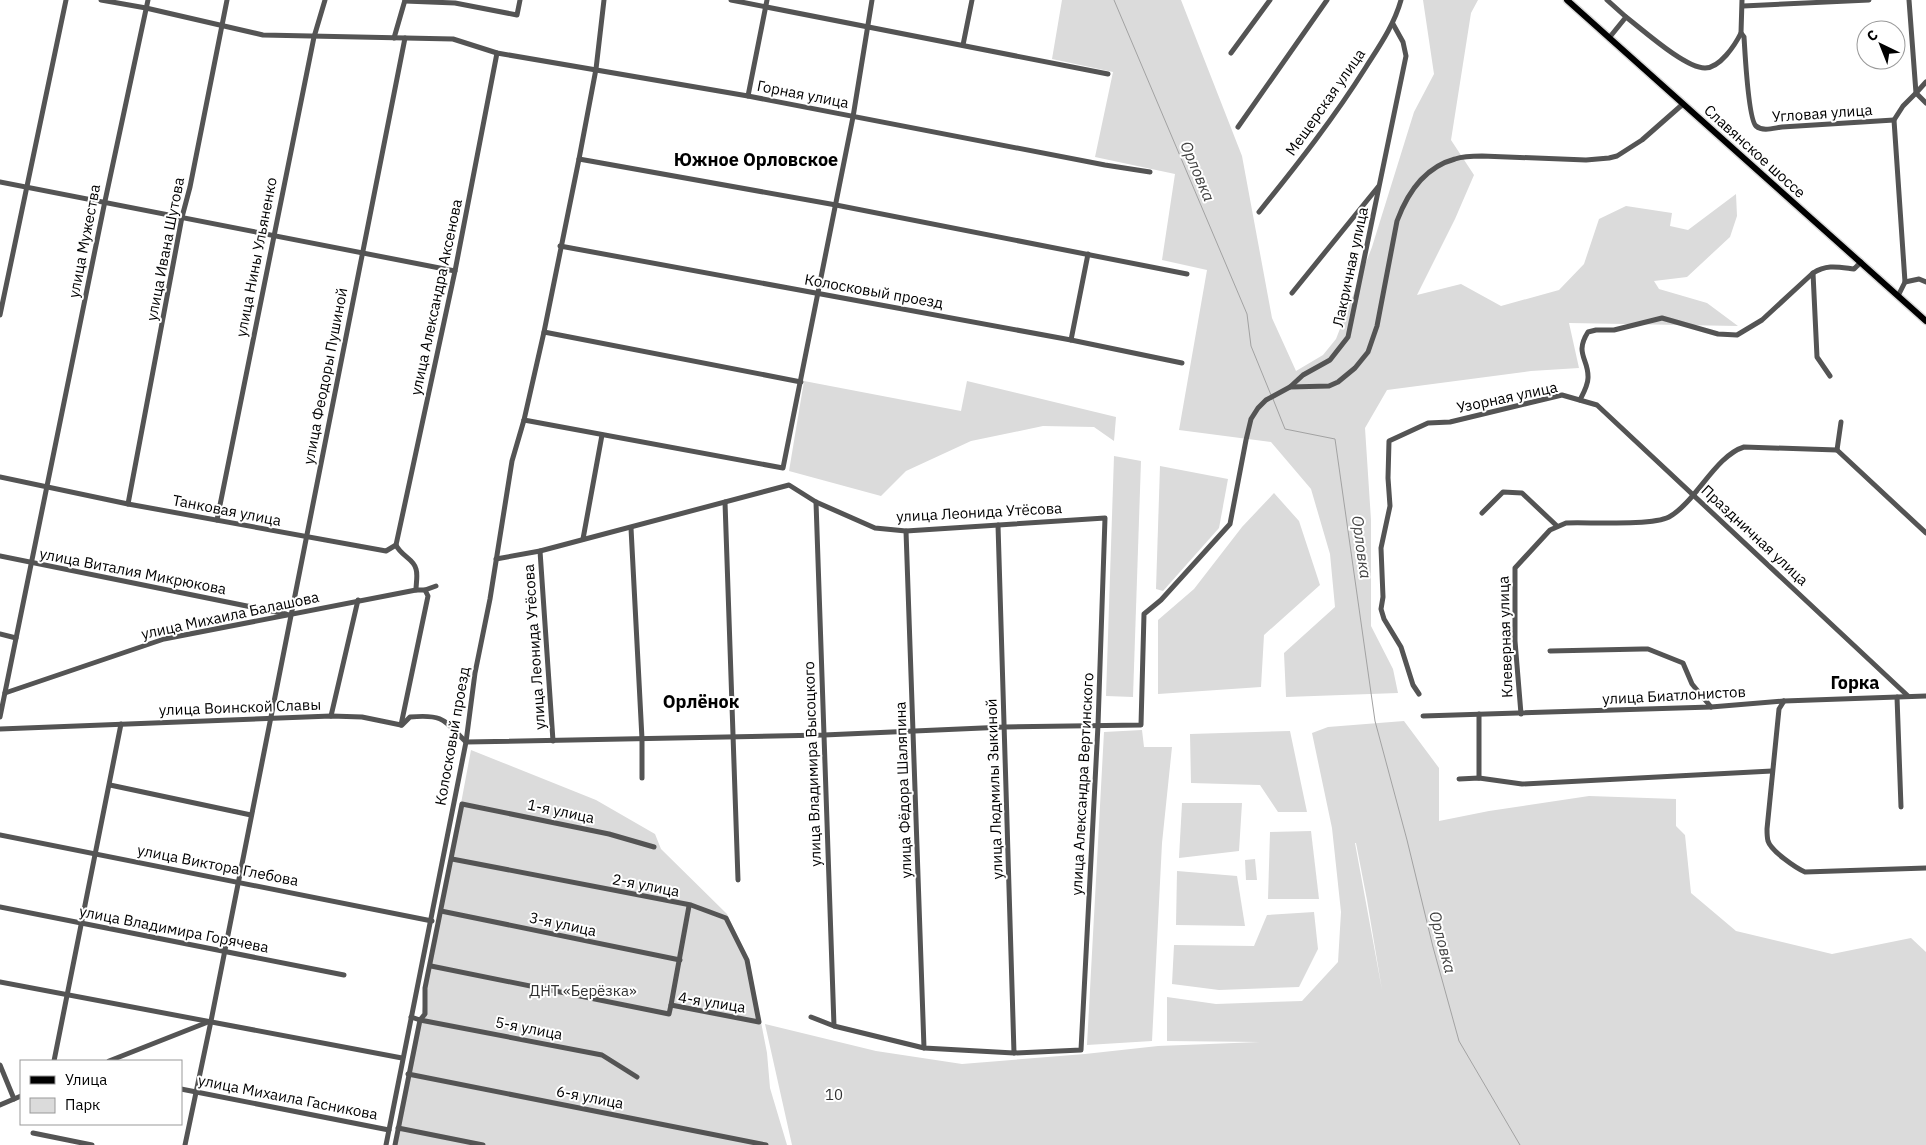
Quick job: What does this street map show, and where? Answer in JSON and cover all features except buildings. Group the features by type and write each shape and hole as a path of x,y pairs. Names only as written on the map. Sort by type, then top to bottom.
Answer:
{"main road":[{"name":"Славянское шоссе","path":"1567,0 1926,321"}],"street":[{"path":"0,315 66,0"},
{"name":"Горная улица","path":"100,0 146,8 263,35 453,39 497,53 748,96 854,117 872,0"},
{"name":"улица Мужества","path":"0,717 148,0"},
{"name":"улица Ивана Шутова","path":"128,504 182,217 190,187 227,0"},
{"name":"улица Нины Ульяненко","path":"217,520 273,234 314,37 325,0"},
{"path":"394,38 405,1 455,3 517,15 520,0"},
{"name":"Колосковый проезд","path":"386,1145 402,1058 432,921 466,742 475,673 512,461 524,420 544,332 579,159 596,69 604,0"},
{"path":"731,0 1108,74"},
{"name":"Горная улица","path":"748,96 767,0"},
{"path":"963,45 972,0"},
{"path":"1231,54 1270,0"},
{"path":"1238,127 1328,0"},
{"name":"Мещерская улица","path":"1259,212 1326,127 1393,24 1401,0"},
{"path":"1607,0 1668,50 1697,66 1705,68 1717,63 1738,40 1741,33 1742,0"},
{"path":"1743,6 1869,0"},
{"path":"1909,0 1916,93 1926,103"},
{"path":"1610,38 1626,17"},
{"name":"Лакричная улица","path":"1098,724 1141,724 1144,614 1161,600 1230,524 1252,419 1266,400 1290,387 1303,375 1330,360 1348,337 1406,56 1403,42 1393,24"},
{"name":"Угловая улица","path":"1741,33 1744,37 1750,104 1754,123 1761,128 1894,120"},
{"name":"улица Феодоры Пушиной","path":"185,1145 406,38"},
{"name":"улица Александра Аксенова","path":"396,545 455,271 497,53"},
{"path":"1898,296 1905,282 1894,120 1903,106 1926,82"},
{"path":"1290,387 1329,386 1338,382 1355,368 1368,352 1377,326 1397,222 1408,195 1428,173 1444,163 1466,157 1586,160 1609,158 1622,153 1642,140 1683,104"},
{"path":"524,420 783,468 854,117 1150,172"},
{"path":"579,159 836,206 1187,274"},
{"path":"0,182 84,200 105,201 455,271"},
{"name":"Лакричная улица","path":"1292,293 1379,185"},
{"name":"Колосковый проезд","path":"560,246 1072,340 1182,363"},
{"path":"1072,340 1088,254"},
{"path":"1830,376 1817,357 1813,272 1828,266 1854,269 1861,262"},
{"name":"Узорная улица","path":"1419,694 1412,685 1401,647 1384,619 1381,609 1383,576 1381,548 1390,506 1388,478 1389,441 1428,423 1459,420 1562,395 1580,400 1588,378 1582,350 1583,340 1588,332 1614,330 1662,318 1718,334 1737,335 1762,320 1813,272"},
{"path":"1905,282 1919,279 1926,282"},
{"path":"544,332 801,382"},
{"name":"Праздничная улица","path":"1580,400 1597,405 1908,696"},
{"path":"1837,450 1841,422"},
{"path":"583,539 602,435"},
{"path":"1482,513 1503,492 1522,493 1557,526 1566,522 1642,522 1666,518 1694,494 1731,454 1744,447 1837,450 1926,533"},
{"name":"Танковая улица","path":"0,477 128,504 386,552 396,545"},
{"name":"улица Леонида Утёсова","path":"496,559 540,551 789,485 816,502 875,528 906,531 1105,518"},
{"path":"725,502 738,880"},
{"name":"улица Владимира Высоцкого","path":"816,502 834,1026"},
{"name":"улица Александра Вертинского","path":"1014,1053 1081,1050 1098,724 1105,518"},
{"name":"улица Людмилы Зыкиной","path":"998,525 1014,1053"},
{"name":"Клеверная улица","path":"1521,714 1515,641 1515,568 1550,530 1557,526"},
{"path":"631,528 642,739 642,778"},
{"name":"улица Фёдора Шаляпина","path":"906,531 924,1048"},
{"path":"396,545 399,552 413,562 416,569 416,590"},
{"name":"улица Леонида Утёсова","path":"540,551 552,741"},
{"name":"улица Виталия Микрюкова","path":"0,556 291,615"},
{"name":"улица Михаила Балашова","path":"5,693 164,639 291,615 358,600 425,590 436,586"},
{"path":"401,725 428,596 425,590"},
{"path":"332,716 358,600"},
{"path":"0,634 16,638"},
{"path":"1550,651 1648,649 1683,663 1692,684 1711,707"},
{"name":"улица Биатлонистов","path":"1424,716 1711,707 1784,701 1926,696"},
{"path":"1898,697 1901,807"},
{"path":"1784,701 1779,709 1772,771 1767,829 1770,845 1798,869 1805,872 1926,868"},
{"path":"1479,714 1479,778"},
{"name":"улица Воинской Славы","path":"0,729 332,716 362,717 401,725"},
{"path":"401,725 410,717 436,717 447,722 466,742 824,735 1098,724"},
{"path":"54,1060 121,724"},
{"path":"1459,779 1479,778 1522,784 1772,771"},
{"path":"110,785 251,815"},
{"name":"1-я улица","path":"452,859 462,804 610,834 654,848"},
{"name":"улица Виктора Глебова","path":"0,835 432,921"},
{"path":"395,1145 408,1074 420,1020 424,1014 425,988 452,859"},
{"name":"2-я улица","path":"452,859 691,905 726,918 746,960 759,1022"},
{"path":"671,1005 689,906"},
{"name":"улица Владимира Горячева","path":"0,907 344,975"},
{"name":"3-я улица","path":"441,911 680,960"},
{"name":"4-я улица","path":"431,966 669,1014 671,1005 759,1022"},
{"path":"0,982 402,1058"},
{"name":"5-я улица","path":"411,1017 602,1055 637,1077"},
{"path":"811,1017 834,1026 924,1048 1014,1053"},
{"path":"112,1060 211,1021"},
{"path":"0,1065 14,1100"},
{"name":"6-я улица","path":"408,1074 766,1145"},
{"name":"улица Михаила Гасникова","path":"182,1089 389,1130"},
{"path":"0,1105 20,1097"},
{"path":"398,1128 483,1145"},
{"path":"33,1133 92,1145"}],"green space":[{"path":"1062,0 1181,0 1242,156 1272,318 1296,371 1323,355 1336,339 1372,247 1414,112 1434,74 1423,0 1478,0 1471,13 1451,140 1474,175 1455,219 1417,295 1461,284 1501,306 1559,290 1584,264 1599,219 1626,206 1672,213 1670,226 1688,230 1736,194 1737,216 1730,237 1687,277 1654,281 1659,289 1707,303 1738,326 1569,323 1579,368 1531,371 1387,390 1365,428 1371,520 1371,626 1393,669 1398,693 1286,697 1284,653 1335,607 1330,554 1311,489 1271,442 1179,430 1207,270 1162,260 1175,174 1095,157 1113,72 1052,59"},
{"path":"804,381 961,411 967,381 1116,417 1114,441 1094,427 1043,426 971,441 906,471 881,496 789,471"},
{"path":"1114,456 1141,461 1133,697 1106,696"},
{"path":"1160,466 1228,479 1219,528 1163,591 1156,589"},
{"path":"1274,493 1299,521 1320,585 1264,635 1261,687 1158,694 1158,620 1194,589 1242,527"},
{"name":"10","path":"1404,721 1439,768 1439,821 1489,811 1589,796 1676,799 1676,826 1685,835 1691,893 1736,931 1832,954 1911,938 1926,952 1926,1145 792,1145 765,1024 876,1051 962,1064 1158,1046 1260,1042 1167,1041 1167,997 1216,1004 1302,1001 1338,962 1341,912 1332,828 1312,733 1328,727","holes":["1355,843 1367,900 1382,990"]},
{"path":"1142,730 1144,747 1172,747 1162,843 1152,1041 1087,1045 1104,732"},
{"path":"1290,731 1307,812 1278,812 1260,785 1191,783 1190,734"},
{"name":"ДНТ «Берёзка»","path":"471,750 596,800 655,834 661,849 727,914 749,960 767,1053 770,1088 787,1145 397,1145"},
{"path":"1182,803 1242,803 1239,851 1179,858"},
{"path":"1311,831 1319,899 1268,899 1270,832"},
{"path":"1255,859 1257,880 1246,880 1245,860"},
{"path":"1177,871 1237,876 1245,926 1176,925"},
{"path":"1314,912 1318,949 1299,987 1219,990 1172,984 1174,945 1254,946 1267,915"}],"waterway":[{"name":"Орловка","path":"1114,0 1247,314 1251,346 1271,395"},
{"name":"Орловка","path":"1273,399 1285,429 1335,439 1375,721 1433,947 1459,1041 1520,1145"}],"district":[{"name":"Южное Орловское","path":"756,159"},
{"name":"Горка","path":"1855,682"},
{"name":"Орлёнок","path":"701,701"}]}
